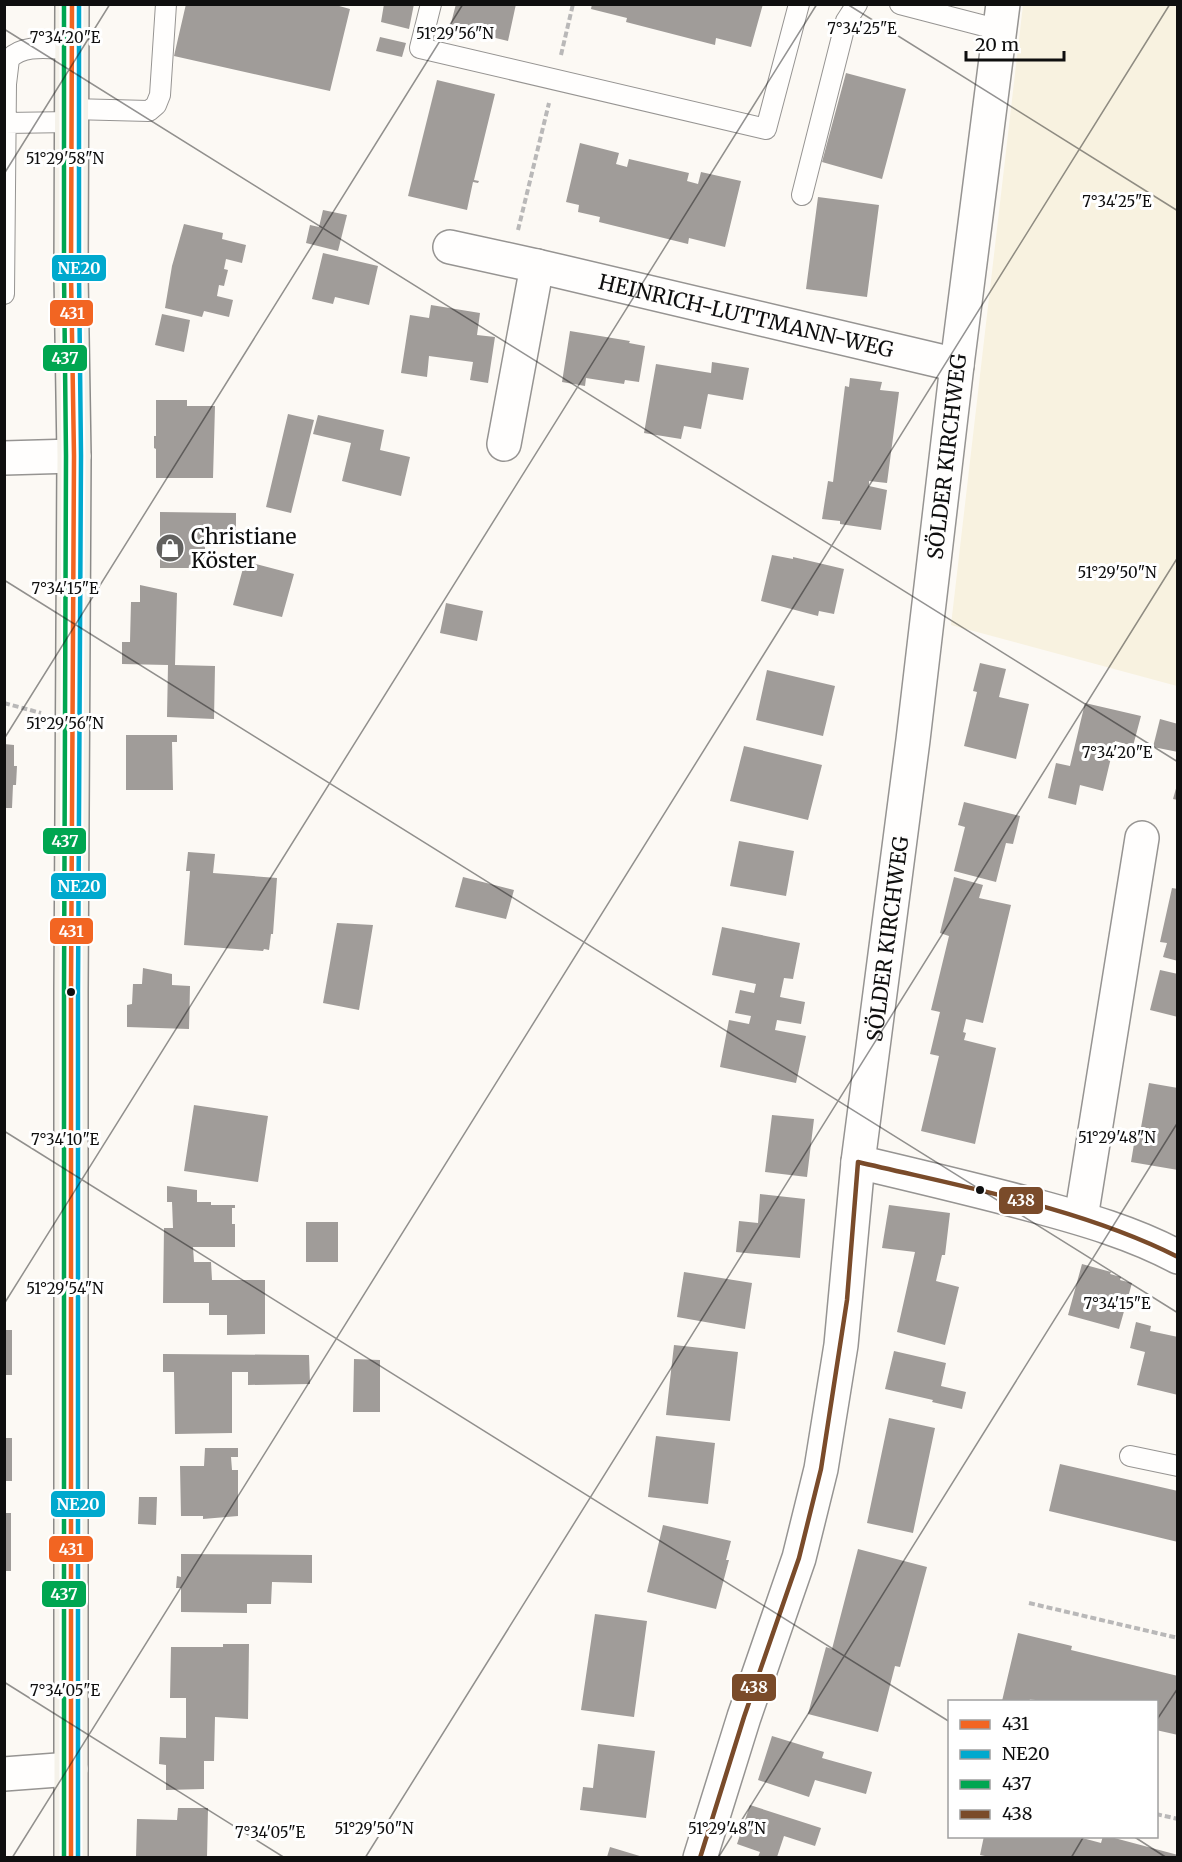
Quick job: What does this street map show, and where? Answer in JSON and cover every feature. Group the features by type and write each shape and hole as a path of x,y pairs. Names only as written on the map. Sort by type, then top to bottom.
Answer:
{"main road":[{"path":"71,1857 71,992 74,456 72,4"}],"street":[{"name":"SÖLDER KIRCHWEG","path":"700,1857 744,1717 799,1558 821,1469 847,1300 858,1162 913,740 1001,17"},
{"name":"HEINRICH-LUTTMANN-WEG","path":"450,247 957,365"},
{"path":"504,444 524,263"},
{"path":"4,458 74,456"},
{"path":"1081,1218 1142,838"},
{"path":"858,1162 1081,1218 1113,1228 1178,1257"},
{"path":"4,1774 71,1769"}],"lane":[{"path":"6,123 71,115 149,111 156,105 160,95 166,4"},
{"path":"431,4 420,48 766,129 799,4"},
{"path":"802,195 846,21 856,4"},
{"path":"900,4 1001,17"},
{"path":"4,294 9,59 15,52 26,49 72,49"},
{"path":"1130,1456 1178,1466"}],"path":[{"path":"524,263 555,79 573,4"},
{"path":"1029,1603 1178,1638"},
{"path":"1158,1814 1178,1819"}],"shaded area":[{"path":"1023,5 1177,5 1177,686 951,625"}],"building":[{"path":"186,4 332,4 350,9 330,91 174,56"},
{"path":"384,4 414,4 409,29 381,22"},
{"path":"456,4 516,4 508,41 450,27"},
{"path":"592,4 763,4 751,47 716,38 715,45 626,22 627,18 591,9"},
{"path":"380,37 406,43 402,57 376,51"},
{"path":"846,73 906,89 882,179 822,162"},
{"path":"437,80 495,94 474,180 479,181 478,183 473,182 467,210 408,196"},
{"path":"580,143 619,153 616,164 627,167 629,159 689,173 687,181 698,184 701,172 741,181 725,247 689,238 688,244 599,222 600,217 578,212 579,205 566,202"},
{"path":"818,197 879,205 867,297 806,289"},
{"path":"323,210 347,215 338,251 306,243 310,225 319,227"},
{"path":"184,224 223,233 222,239 246,245 242,263 226,259 224,269 228,270 224,286 219,285 217,296 233,300 229,317 204,311 202,317 165,308 172,266"},
{"path":"323,253 378,266 369,305 335,297 333,304 312,299"},
{"path":"431,305 480,313 477,335 495,337 488,383 470,380 473,362 429,356 427,377 401,373 410,315 429,318"},
{"path":"162,314 190,320 184,352 155,345"},
{"path":"570,331 630,341 629,343 645,346 639,382 625,380 624,384 586,378 585,386 562,382"},
{"path":"712,362 749,368 743,400 708,394 701,429 684,426 681,439 644,433 656,364 711,373"},
{"path":"850,378 882,382 880,390 899,392 887,483 869,481 869,486 887,490 881,530 822,519 828,481 833,482 845,386 849,387"},
{"path":"156,400 187,400 187,406 215,406 213,478 156,478 154,436 156,436"},
{"path":"288,414 314,420 291,513 266,507"},
{"path":"318,415 384,430 380,450 410,457 401,496 342,481 351,443 313,434"},
{"path":"160,512 236,513 236,536 205,535 205,568 160,568"},
{"path":"772,555 793,559 793,557 844,569 834,614 819,611 818,616 761,601"},
{"path":"245,561 294,574 282,617 233,605"},
{"path":"140,585 177,593 175,665 215,666 214,719 167,717 168,665 122,664 122,642 130,642 131,602 140,602"},
{"path":"446,603 483,611 477,641 440,633"},
{"path":"980,663 1006,669 999,697 1029,704 1016,759 964,746 977,692 973,691"},
{"path":"767,670 835,686 823,736 756,720"},
{"path":"1085,703 1141,716 1133,746 1115,741 1103,791 1080,785 1076,805 1048,798 1056,763 1070,766"},
{"path":"1160,719 1178,724 1178,752 1153,747"},
{"path":"126,735 177,735 177,742 172,742 173,790 126,790"},
{"path":"4,744 14,745 14,766 17,766 12,808 4,808"},
{"path":"744,746 822,765 808,820 730,801"},
{"path":"1178,785 1178,800 1173,799"},
{"path":"964,802 1020,816 1013,844 1006,843 996,882 954,871 965,827 958,825"},
{"path":"739,841 794,851 786,896 730,886"},
{"path":"188,852 215,854 213,873 277,878 273,934 271,934 269,950 184,945 190,871 186,871"},
{"path":"463,877 514,890 506,919 455,907"},
{"path":"954,877 983,885 979,898 1011,905 983,1023 966,1019 963,1032 966,1033 964,1040 996,1048 975,1144 921,1131 939,1056 930,1054 940,1012 931,1010 949,936 940,933"},
{"path":"1172,888 1178,889 1178,961 1163,957 1167,943 1160,942"},
{"path":"337,923 373,925 359,1010 323,1003"},
{"path":"722,927 800,943 793,979 784,978 780,997 805,1002 801,1024 777,1020 775,1030 806,1036 796,1083 720,1067 729,1020 749,1024 751,1016 735,1013 740,990 754,993 756,984 712,975"},
{"path":"143,968 172,974 172,985 190,986 189,1029 127,1027 127,1005 132,1004 133,984 142,984"},
{"path":"1160,970 1178,974 1178,1017 1150,1010"},
{"path":"1149,1083 1178,1088 1178,1170 1131,1162 1136,1132 1140,1133"},
{"path":"194,1105 268,1116 258,1182 184,1171"},
{"path":"772,1115 814,1119 807,1177 765,1172"},
{"path":"167,1186 197,1190 197,1202 211,1202 211,1205 235,1205 235,1208 232,1208 232,1224 235,1224 235,1247 193,1247 194,1262 211,1262 212,1280 265,1280 265,1334 227,1335 227,1315 209,1315 209,1303 163,1303 164,1228 173,1228 172,1202 167,1202"},
{"path":"760,1194 805,1199 800,1258 736,1252 739,1221 758,1223"},
{"path":"889,1205 950,1213 945,1255 942,1255 936,1281 959,1287 945,1345 897,1332 915,1252 882,1248"},
{"path":"306,1222 338,1222 338,1262 306,1262"},
{"path":"1082,1264 1111,1272 1110,1274 1121,1277 1120,1280 1132,1283 1119,1329 1068,1315"},
{"path":"684,1272 752,1283 745,1329 677,1317"},
{"path":"1136,1322 1151,1326 1150,1331 1178,1337 1178,1395 1137,1385 1145,1352 1130,1348"},
{"path":"4,1330 12,1330 12,1375 4,1375"},
{"path":"674,1345 738,1352 730,1421 666,1415"},
{"path":"894,1351 946,1363 941,1386 966,1392 962,1409 885,1389"},
{"path":"163,1354 309,1355 310,1384 248,1385 248,1372 232,1372 232,1433 175,1434 174,1372 163,1372"},
{"path":"354,1359 380,1360 380,1412 353,1412"},
{"path":"889,1418 935,1428 913,1533 867,1523"},
{"path":"656,1436 715,1443 708,1504 648,1497"},
{"path":"4,1438 12,1438 12,1481 4,1481"},
{"path":"205,1448 238,1448 238,1457 231,1457 232,1470 238,1470 238,1516 203,1519 203,1516 181,1516 180,1466 204,1466"},
{"path":"1060,1464 1178,1491 1178,1542 1049,1511"},
{"path":"139,1497 157,1497 156,1525 138,1524"},
{"path":"4,1513 11,1513 11,1571 4,1571"},
{"path":"663,1525 731,1541 726,1560 729,1560 716,1609 647,1592"},
{"path":"858,1549 927,1567 900,1667 895,1666 878,1732 808,1714 826,1647 832,1649"},
{"path":"181,1554 312,1555 312,1583 272,1582 271,1604 247,1604 247,1613 181,1612 181,1588 176,1588 177,1576 181,1577"},
{"path":"595,1614 647,1621 634,1717 581,1710"},
{"path":"1018,1633 1072,1646 1071,1650 1178,1676 1178,1735 1158,1730 1158,1700 1002,1700"},
{"path":"223,1644 249,1644 248,1719 215,1717 214,1761 204,1761 204,1789 166,1790 166,1765 159,1764 160,1737 186,1738 186,1698 170,1698 171,1647 223,1647"},
{"path":"772,1736 824,1752 822,1758 872,1772 866,1794 815,1780 809,1797 758,1780"},
{"path":"598,1744 655,1751 646,1818 580,1810 583,1787 593,1788"},
{"path":"750,1805 821,1828 815,1846 784,1836 777,1857 758,1857 760,1852 737,1844"},
{"path":"178,1808 208,1808 207,1857 136,1857 137,1819 177,1820"},
{"path":"984,1838 1082,1838 1101,1843 1102,1838 1114,1838 1178,1855 1178,1857 990,1857 980,1855"},
{"path":"610,1847 643,1857 607,1857"}],"transit line":[{"name":"437","path":"64,4 66,456 64,1858"},
{"name":"431","path":"71,1858 71,992 74,456 71,274 72,4"},
{"name":"NE20","path":"78,1858 78,992 81,456 79,4"},
{"name":"438","path":"858,1162 1021,1200 1062,1212 1141,1240 1178,1257"},
{"name":"438","path":"700,1858 744,1717 799,1558 821,1469 847,1300 858,1162"}],"place":[{"name":"Christiane Köster","path":"170,548"}]}
